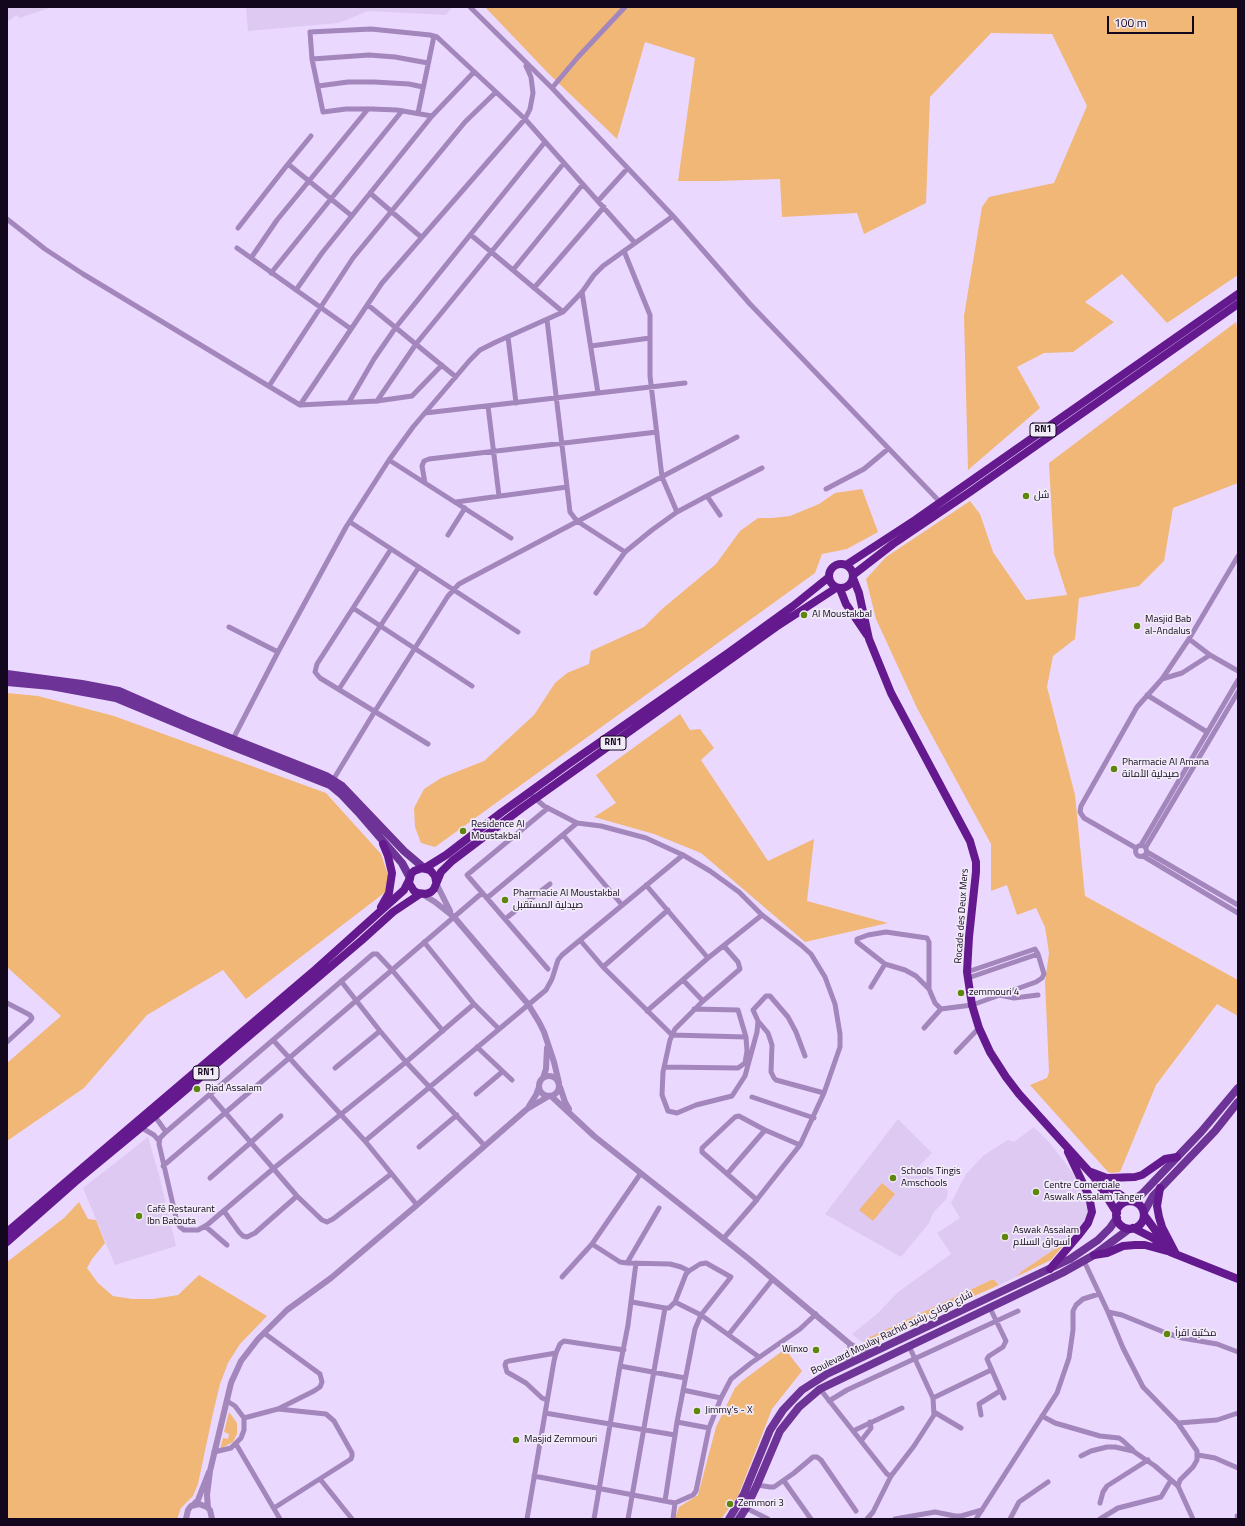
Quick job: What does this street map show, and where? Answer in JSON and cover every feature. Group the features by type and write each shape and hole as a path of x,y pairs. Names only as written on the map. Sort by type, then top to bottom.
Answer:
{"highway":[{"name":"RN1","path":"7,1232 362,940 393,912 421,894 431,892 441,872 452,861 532,796 793,606 829,577 832,567 839,564 846,565 899,531 1238,294"},
{"name":"RN1","path":"7,1242 75,1182 142,1128 153,1113 404,890 414,871 424,868 446,855 489,821 532,796 776,627 838,588 849,586 853,576 893,544 970,492 1238,304"},
{"path":"846,565 850,567 853,576"},
{"name":"Rocade des Deux Mers","path":"853,576 859,593 869,639 891,693 970,841 976,862 976,872 969,937 968,975 972,1005 979,1028 990,1052 1006,1077 1091,1174 1121,1225 1153,1238 1173,1253 1238,1279"},
{"path":"829,577 830,582 838,588"},
{"name":"Rocade des Deux Mers","path":"838,588 842,597 869,639"},
{"path":"379,912 389,892 392,878 392,868 383,844"},
{"path":"424,868 433,873 436,882"},
{"path":"410,879 411,887 414,891 421,894"},
{"path":"1050,1269 1086,1226 1092,1212 1089,1196 1065,1145"},
{"path":"1091,1174 1107,1178 1135,1177 1142,1175 1164,1159 1177,1157"},
{"name":"Rocade des Deux Mers","path":"1091,1174 1141,1206 1144,1214 1164,1243 1173,1253"},
{"path":"1160,1188 1157,1206 1158,1217 1173,1253"},
{"path":"1117,1216 1120,1206 1131,1201"},
{"path":"1131,1228 1141,1224 1144,1214"},
{"path":"1094,1255 1107,1253 1123,1246 1135,1245 1145,1245 1173,1253"}],"main road":[{"path":"7,674 88,685 119,691 333,780 342,786 404,851 424,868"},
{"path":"7,682 51,686 116,698 222,743 322,781 330,785 342,795 383,844 402,864 410,879"},
{"path":"1131,1201 1142,1194 1200,1132 1238,1088"},
{"path":"1144,1214 1149,1202 1160,1188 1215,1131 1238,1102"},
{"name":"Boulevard Moulay Rachid شارع مولاي رشيد","path":"729,1519 744,1494 770,1430 783,1410 802,1390 813,1382 845,1366 1050,1269 1086,1250 1110,1228 1117,1216"},
{"name":"Boulevard Moulay Rachid شارع مولاي رشيد","path":"739,1519 746,1508 780,1431 799,1407 820,1389 1062,1274 1094,1255 1131,1228"}],"street":[{"path":"470,7 552,88 672,216 750,304 940,502"},
{"path":"552,88 578,57 625,7"},
{"path":"432,116 402,111 368,109 346,109 323,112 312,59 310,32 371,29 437,37 525,119 635,243"},
{"path":"418,113 434,36"},
{"path":"312,59 369,55 395,57 428,63"},
{"path":"300,405 382,283 421,236 525,119 530,109 533,93 531,77 525,63"},
{"path":"296,290 322,253 432,116 474,72"},
{"path":"318,86 348,82 374,82 409,84 424,87"},
{"path":"269,386 353,258 465,122 496,92"},
{"path":"251,258 277,220 368,109"},
{"path":"271,273 402,111"},
{"path":"238,228 312,136"},
{"path":"349,402 374,359 396,327 471,236 545,142"},
{"path":"377,401 416,344 564,162"},
{"path":"288,164 352,216"},
{"path":"598,201 627,169"},
{"path":"513,270 583,184"},
{"path":"370,193 421,236"},
{"path":"534,288 604,207"},
{"path":"233,739 278,652 350,522 389,460 456,376 480,350 563,312 582,292 594,275 603,266 672,216"},
{"path":"7,219 45,249 83,274 300,405 377,401 412,396 442,366"},
{"path":"471,236 563,312"},
{"path":"237,248 351,329"},
{"path":"624,251 650,315 652,387 662,477 678,512"},
{"path":"582,292 598,393"},
{"path":"368,304 456,376"},
{"path":"547,320 570,512 577,521 625,552"},
{"path":"508,337 516,403"},
{"path":"591,346 650,338"},
{"path":"425,413 685,383"},
{"path":"488,406 499,496"},
{"path":"425,483 422,466 426,459 657,432"},
{"path":"333,780 414,648 453,590 464,581 737,437"},
{"path":"826,489 864,469 888,449"},
{"path":"389,460 511,538"},
{"path":"596,592 625,552 652,530 678,512 762,468"},
{"path":"456,502 567,487"},
{"path":"707,496 720,515"},
{"path":"448,535 465,508"},
{"path":"350,522 518,632"},
{"path":"391,549 315,668 317,675 428,744"},
{"path":"1238,556 1236,566 1189,639 1162,679 1137,707 1110,752 1080,809 1082,815 1088,821 1136,848 1145,848 1238,904"},
{"path":"339,689 419,567"},
{"path":"353,608 472,686"},
{"path":"228,627 278,652"},
{"path":"1189,639 1210,655 1238,671"},
{"path":"1162,679 1182,673 1210,655"},
{"path":"1143,856 1145,848 1207,732 1238,680"},
{"path":"1145,848 1238,692"},
{"path":"1147,695 1207,732"},
{"path":"532,796 548,808 577,822 601,826 635,835 683,855 710,871 728,884 762,915 801,945 810,954 825,977 835,1004 840,1034 840,1047 824,1093 814,1118 800,1145 757,1200 723,1239"},
{"path":"548,808 467,875 548,969"},
{"path":"487,898 577,822"},
{"path":"563,835 622,905"},
{"path":"1136,848 1137,855 1143,856 1238,913"},
{"path":"365,1141 546,990 552,979 558,960 683,855"},
{"path":"436,882 441,896 454,917 528,1004 539,1022 554,1062 565,1102 572,1114"},
{"path":"505,919 550,884"},
{"path":"646,885 708,958"},
{"path":"163,1166 482,893"},
{"path":"421,894 435,902 454,917"},
{"path":"603,967 668,910"},
{"path":"647,1011 708,958 762,915"},
{"path":"929,989 929,942 927,938 886,932 868,935 857,939 857,942 885,964 911,973 929,989 935,1002 941,1009"},
{"path":"580,940 603,967 672,1035 746,1037"},
{"path":"424,942 474,1004 499,1029"},
{"path":"724,946 738,962 740,969 678,1024 672,1035 664,1067 662,1095 666,1107 670,1113 677,1113 696,1105 732,1096 745,1076 757,1032 758,1021"},
{"path":"924,1028 941,1009 972,1005 1036,982 1042,978 1044,974 1038,954 1034,949 968,975"},
{"path":"159,1140 166,1132 373,954 377,954 392,970 443,1031"},
{"path":"872,987 885,964"},
{"path":"341,980 406,1062 485,1146"},
{"path":"683,980 703,1001"},
{"path":"999,995 1014,998 1038,995"},
{"path":"805,1056 796,1032 788,1017 770,996 764,998 753,1009 758,1021 768,1033 772,1045 771,1072 774,1078 776,1080 824,1093"},
{"path":"7,1003 30,1015 32,1018 30,1022 7,1042"},
{"path":"142,1128 154,1135 159,1140 163,1166 178,1225 187,1231 196,1230 205,1226 224,1211 274,1168 406,1062 474,1004"},
{"path":"664,1067 738,1068 745,1064 747,1051 746,1037 738,1010 694,1009"},
{"path":"956,1052 979,1028"},
{"path":"335,1068 380,1031"},
{"path":"273,1040 365,1141 417,1205"},
{"path":"527,1109 536,1095 539,1083 543,1078 546,1069 548,1044"},
{"path":"477,1047 512,1080"},
{"path":"476,1094 502,1072"},
{"path":"208,1508 207,1495 214,1452 231,1383 241,1361 264,1333 287,1310 331,1278 527,1109 557,1093 560,1085 558,1080 553,1076 546,1076 543,1078"},
{"path":"539,1087 541,1092 550,1096 572,1114 594,1136 773,1279 850,1344 861,1351 874,1352"},
{"path":"210,1095 297,1196 322,1220 327,1222 333,1219 391,1174"},
{"path":"752,1097 814,1118"},
{"path":"153,1113 166,1132"},
{"path":"419,1147 457,1115"},
{"path":"210,1178 281,1116"},
{"path":"757,1200 702,1152 702,1148 736,1116 739,1116 765,1130 800,1145"},
{"path":"727,1174 765,1130"},
{"path":"562,1276 592,1244 641,1173"},
{"path":"224,1211 239,1232 243,1236 247,1237 255,1233 297,1196"},
{"path":"627,1263 659,1208"},
{"path":"205,1226 227,1245"},
{"path":"592,1244 614,1259 627,1263 670,1264 689,1271"},
{"path":"1084,1261 1123,1348 1143,1387 1178,1422 1191,1441 1198,1455 1193,1467 1180,1480 1178,1486"},
{"path":"594,1519 632,1302 636,1263"},
{"path":"632,1302 665,1308 672,1306 686,1274 700,1264 706,1263 731,1277 701,1315 695,1329 677,1422 665,1501"},
{"path":"729,1334 773,1279"},
{"path":"976,1519 1057,1393 1066,1369 1071,1345 1074,1308 1083,1299 1099,1294"},
{"path":"675,1302 701,1315 759,1357"},
{"path":"628,1519 665,1308"},
{"path":"990,1308 1006,1343 1003,1347 988,1357 987,1361 1004,1398"},
{"path":"829,1400 847,1390 1018,1311"},
{"path":"1108,1312 1122,1315 1182,1338 1213,1343 1238,1352"},
{"path":"534,1476 676,1503 693,1495 696,1491 709,1428 721,1398 731,1379 759,1357 800,1330 816,1314"},
{"path":"244,1418 278,1409 314,1391 320,1386 322,1378 320,1374 264,1333"},
{"path":"527,1519 547,1400 556,1353 560,1344 564,1341 624,1350"},
{"path":"845,1366 851,1355 850,1344"},
{"path":"868,1519 891,1476 914,1446 934,1412 933,1398 909,1346"},
{"path":"547,1400 542,1398 526,1383 507,1372 505,1365 506,1362 509,1361 556,1353"},
{"path":"620,1366 685,1378"},
{"path":"933,1398 991,1370"},
{"path":"820,1389 887,1474 891,1476"},
{"path":"683,1390 721,1398"},
{"path":"981,1415 979,1404 1000,1391"},
{"path":"214,1452 227,1449 236,1444 241,1438 244,1430 244,1418 236,1406 227,1401"},
{"path":"853,1431 902,1408"},
{"path":"274,1508 351,1459 352,1456 352,1453 334,1421 326,1414 278,1409"},
{"path":"934,1412 961,1428"},
{"path":"545,1413 675,1435"},
{"path":"1178,1422 1217,1420 1238,1413"},
{"path":"1042,1416 1055,1423 1100,1436 1122,1440 1178,1486 1193,1519"},
{"path":"677,1422 709,1428"},
{"path":"861,1441 871,1428 870,1422"},
{"path":"236,1444 280,1519"},
{"path":"1081,1456 1091,1451 1107,1447 1133,1450"},
{"path":"1198,1455 1215,1458 1238,1468"},
{"path":"757,1484 770,1487 784,1481 813,1457 819,1457 856,1511"},
{"path":"1100,1503 1103,1492 1107,1486 1148,1460"},
{"path":"185,1519 188,1510 198,1500 205,1479 210,1471"},
{"path":"320,1479 352,1519"},
{"path":"1100,1519 1118,1508 1161,1497 1171,1480"},
{"path":"784,1481 811,1519"},
{"path":"1010,1519 1019,1502 1048,1482"},
{"path":"673,1519 676,1503"},
{"path":"194,1504 203,1504 208,1508 212,1514 212,1519"},
{"path":"746,1508 768,1519"},
{"path":"895,1519 935,1512 961,1516 982,1510"}],"shaded area":[{"path":"7,7 52,7 19,18 17,15 7,22"},
{"path":"246,7 452,7 446,15 368,11 339,23 248,31"},
{"path":"485,7 1238,7 1238,275 1167,323 1122,274 1085,302 1114,322 1073,352 1044,353 1017,367 1040,408 968,470 964,316 982,207 989,197 1054,183 1087,106 1052,34 991,33 930,97 926,203 864,234 857,213 782,217 780,179 678,181 695,58 645,42 617,139 549,74"},
{"path":"1236,322 1238,334 1238,483 1173,508 1164,561 1139,586 1079,598 1075,639 1053,656 1047,687 1075,795 1085,896 1238,980 1238,1016 1217,1004 1156,1085 1120,1172 1111,1173 1108,1172 1030,1085 1047,1078 1049,1072 1045,982 1049,953 1045,927 1036,908 1017,915 1007,885 991,891 991,844 917,708 876,619 866,579 886,557 970,501 980,514 993,552 1026,600 1067,595 1054,554 1049,463"},
{"path":"862,489 878,532 847,549 822,554 815,573 435,847 421,843 415,827 414,808 424,789 441,778 484,761 534,715 555,683 567,673 589,664 591,651 644,627 662,609 716,564 740,531 758,518 790,516 819,504 835,493"},
{"path":"7,693 38,696 114,716 326,793 381,854 392,887 246,999 223,970 147,1015 84,1088 7,1141 7,1063 61,1016 7,967"},
{"path":"680,714 690,730 700,729 714,748 701,760 768,861 814,839 807,901 888,923 805,942 701,853 654,834 594,817 616,803 596,775"},
{"name":"Schools Tingis Amschools","path":"898,1119 932,1153 919,1166 948,1191 947,1198 933,1213 929,1223 901,1257 825,1214"},
{"name":"Aswak Assalam أسواق السلام","path":"1034,1127 1049,1142 1075,1176 1089,1202 1088,1216 1068,1240 1022,1271 1016,1277 999,1285 994,1280 991,1280 868,1338 863,1343 852,1334 877,1314 898,1292 951,1254 937,1233 960,1218 951,1203 966,1174 984,1155 1008,1140 1014,1142"},
{"path":"148,1137 176,1246 115,1265 83,1188"},
{"path":"882,1183 895,1194 873,1221 859,1210"},
{"path":"79,1202 88,1219 96,1220 105,1243 92,1259 87,1268 98,1283 113,1296 132,1299 153,1299 178,1295 199,1275 267,1316 240,1344 228,1363 220,1384 198,1484 193,1496 181,1508 177,1519 7,1519 7,1262 64,1218"},
{"path":"1068,1240 1051,1260 1016,1277 1022,1271"},
{"path":"991,1280 994,1280 999,1285 972,1297 968,1295 950,1303 949,1308 868,1346 863,1343 868,1338"},
{"path":"785,1349 802,1371 772,1409 738,1496 721,1519 675,1519 679,1507 698,1495 716,1427 735,1388 742,1381"},
{"path":"229,1412 237,1423 237,1434 233,1442 220,1449 223,1438 228,1439 229,1434 224,1432"}],"place":[{"name":"شل","path":"1026,496"},
{"name":"Al Moustakbal","path":"804,615"},
{"name":"Masjid Bab al-Andalus","path":"1137,626"},
{"name":"Pharmacie Al Amana صيدلية الأمانة","path":"1114,769"},
{"name":"Residence Al Moustakbal","path":"463,831"},
{"name":"Pharmacie Al Moustakbal صيدلية المستقبل","path":"505,900"},
{"name":"zemmouri 4","path":"961,993"},
{"name":"Riad Assalam","path":"197,1089"},
{"name":"Schools Tingis Amschools","path":"893,1178"},
{"name":"Centre Comerciale Aswalk Assalam Tanger","path":"1036,1192"},
{"name":"Café Restaurant Ibn Batouta","path":"139,1216"},
{"name":"Aswak Assalam أسواق السلام","path":"1005,1237"},
{"name":"مكتبة اقرأ","path":"1167,1334"},
{"name":"Winxo","path":"816,1350"},
{"name":"Jimmy's - X","path":"697,1411"},
{"name":"Masjid Zemmouri","path":"516,1440"},
{"name":"Zemmori 3","path":"730,1504"}]}
